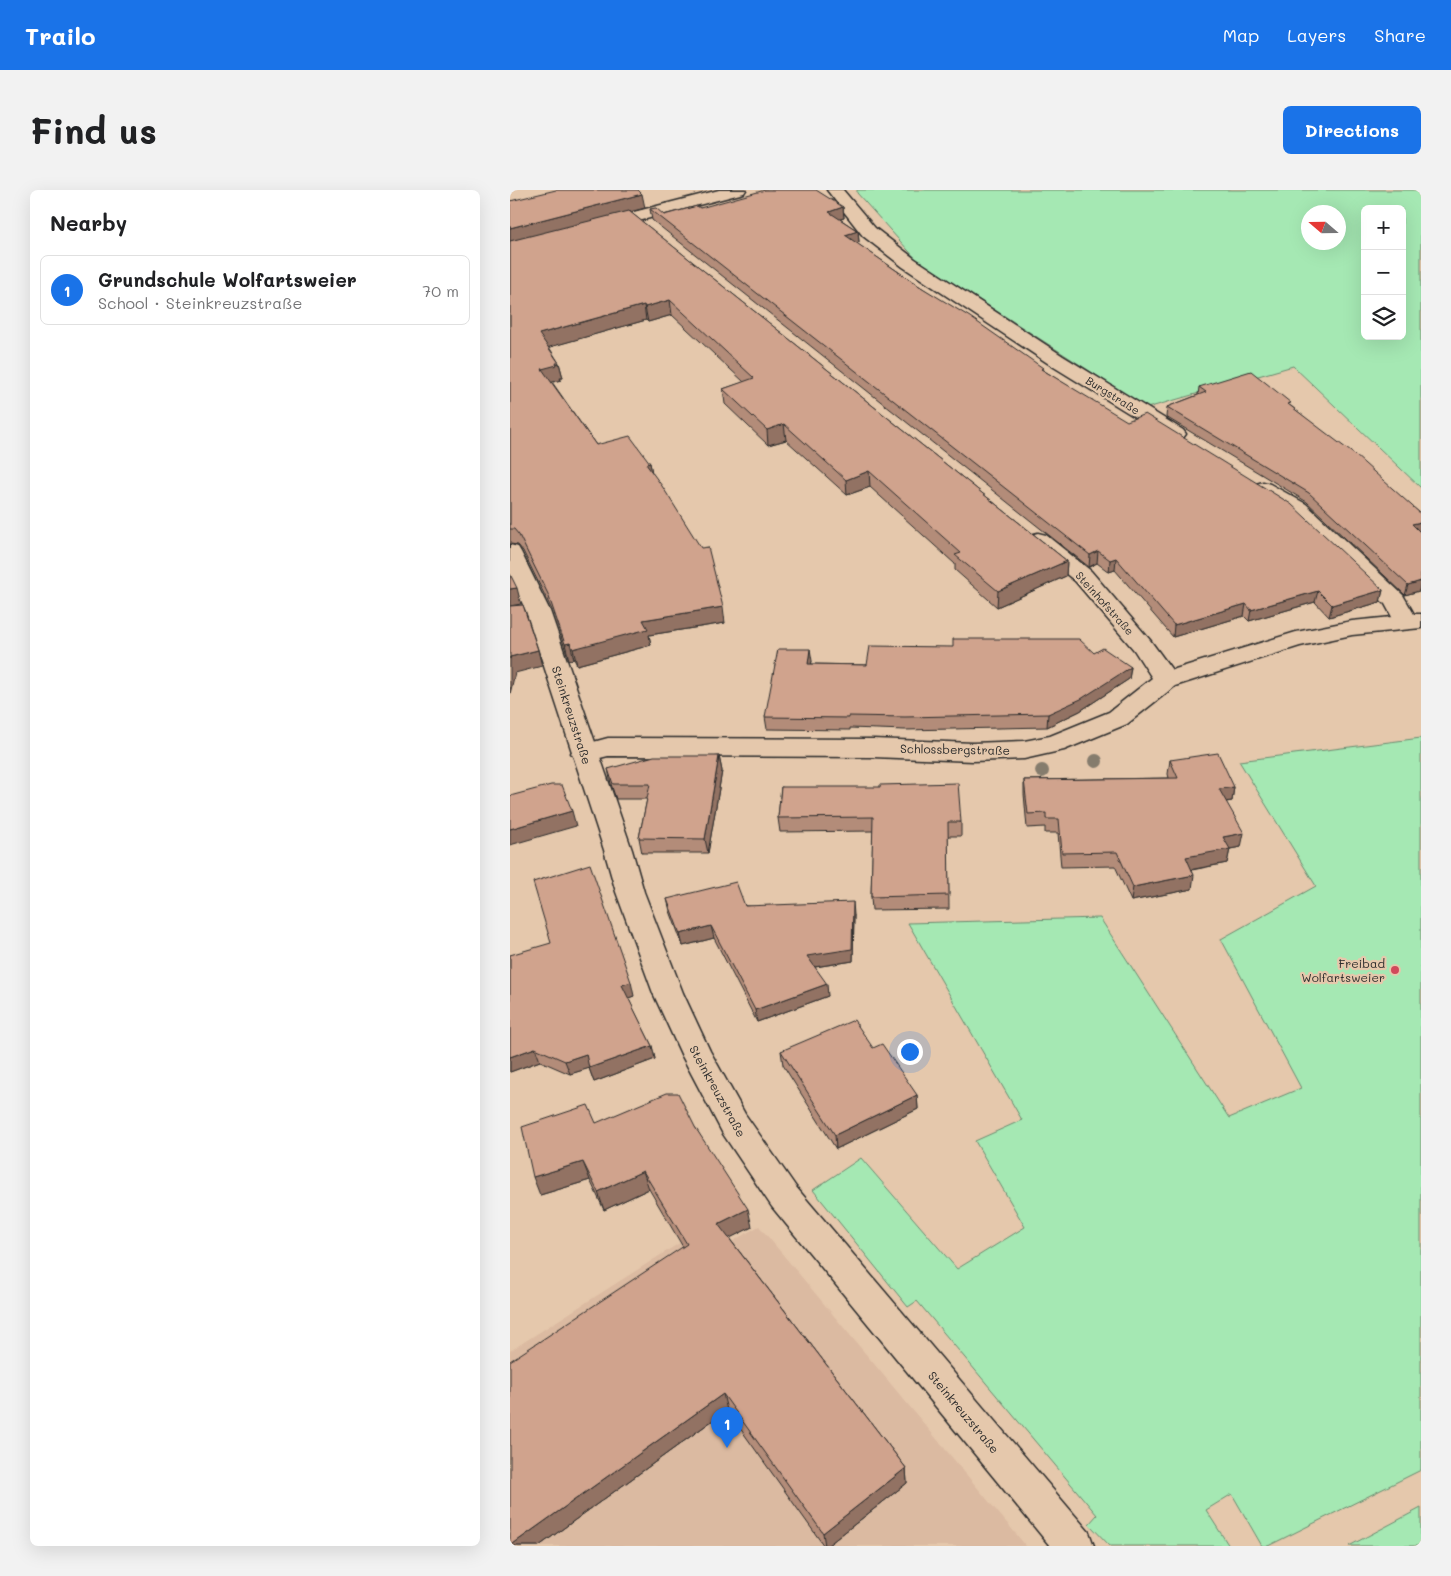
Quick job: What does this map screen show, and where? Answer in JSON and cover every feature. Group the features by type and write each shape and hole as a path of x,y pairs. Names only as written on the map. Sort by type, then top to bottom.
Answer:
{"street":[{"path":"587,230 643,223 674,207 738,190"},
{"name":"Burgstraße","path":"836,190 869,232 910,263 1056,360 1189,442"},
{"path":"660,196 674,207"},
{"path":"1248,478 1298,509 1395,600 1414,621"},
{"name":"Steinhofstraße","path":"1022,528 1083,576 1142,646 1166,680"},
{"name":"Steinkreuzstraße","path":"510,552 529,612 584,753 637,911 668,993 697,1056 734,1124 784,1197 1075,1546"},
{"name":"Schlossbergstraße","path":"584,753 608,747 873,748 973,752 1024,750 1055,744 1107,724 1118,718 1166,680 1296,639 1352,628 1414,621"}],"shaded area":[{"path":"759,1226 1026,1546 510,1546 510,1351 692,1235 707,1256"}],"green space":[{"path":"857,190 1421,190 1421,488 1293,366 1147,408 916,259 857,193"},
{"path":"1421,738 1421,1470 1268,1546 1262,1546 1232,1494 1206,1510 1229,1546 1110,1546 1089,1524 1097,1515 917,1301 908,1307 813,1190 861,1158 957,1269 1025,1227 975,1141 1022,1120 908,923 1100,918 1229,1118 1301,1088 1221,939 1316,886 1239,761"},
{"path":"1421,1508 1421,1546 1349,1546"}],"building":[{"path":"556,190 638,190 642,194 510,228 510,201"},
{"path":"765,190 816,190 843,207 829,212 858,231 845,235 916,284 970,317 1043,368 1041,369 1127,421 1145,414 1291,504 1383,590 1332,605 1318,591 1251,610 1246,604 1174,625 1116,558 1110,560 1098,551 1090,555 650,209 656,208 664,215 697,206 700,208"},
{"path":"629,211 1067,561 998,591 955,555 961,553 869,471 846,480 784,424 767,430 723,389 754,378 670,300 645,307 644,305 539,334 559,363 542,369 596,445 630,436 650,463 646,464 701,548 708,547 723,607 643,620 648,629 573,649 570,643 565,644 548,594 519,535 514,529 510,529 510,241"},
{"path":"1251,371 1291,403 1288,404 1355,455 1421,514 1421,522 1412,524 1421,533 1421,581 1408,585 1309,493 1167,407 1206,392 1199,387"},
{"path":"510,574 517,588 510,589"},
{"path":"523,605 538,650 510,657 510,606"},
{"path":"953,639 1079,639 1094,653 1103,648 1131,667 1081,699 1048,714 905,717 849,716 849,718 765,717 778,649 810,649 808,664 867,665 870,646 953,647"},
{"path":"1218,753 1234,787 1219,789 1244,833 1223,837 1230,849 1186,857 1194,875 1133,887 1117,852 1062,853 1059,819 1046,819 1046,813 1028,814 1024,780 1178,778 1170,760"},
{"path":"654,756 719,756 705,839 639,838 650,784 613,784 608,769"},
{"path":"958,783 961,822 948,822 949,895 871,897 873,817 778,818 781,787 880,787 880,785"},
{"path":"551,785 562,785 572,811 510,829 510,796"},
{"path":"590,864 631,982 622,985 652,1046 589,1068 586,1054 565,1061 535,1048 510,1057 510,955 551,943 533,882"},
{"path":"736,882 745,906 853,902 852,949 807,956 827,984 755,1010 711,926 680,934 667,899"},
{"path":"854,1020 873,1048 882,1044 917,1095 835,1135 781,1051"},
{"path":"667,1093 678,1093 695,1127 748,1209 718,1224 906,1468 823,1533 723,1394 510,1546 510,1361 687,1244 643,1171 598,1192 583,1162 533,1177 522,1127 588,1105 596,1123"}],"place":[{"name":"Freibad Wolfartsweier","path":"1395,970"},
{"name":"Grundschule Wolfartsweier","path":"727,1448"}]}
